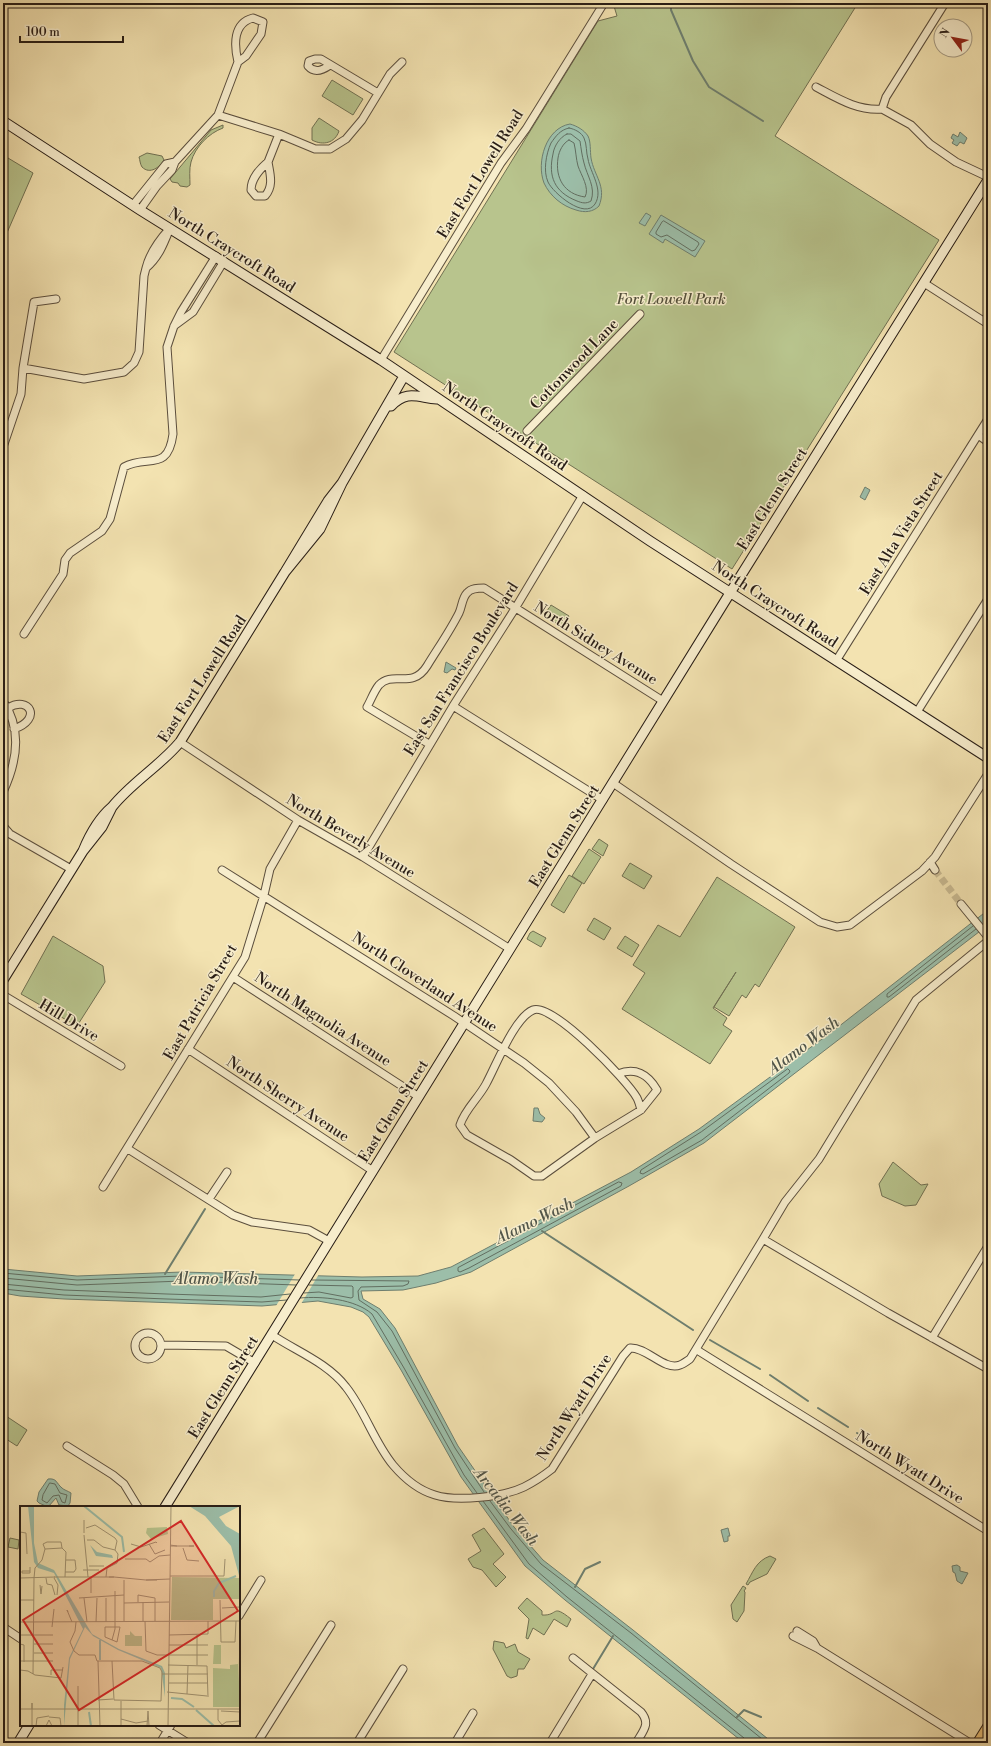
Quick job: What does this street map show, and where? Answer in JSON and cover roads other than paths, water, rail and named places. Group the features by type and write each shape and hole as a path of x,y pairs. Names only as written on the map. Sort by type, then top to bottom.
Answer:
{"main road":[{"path":"978,1743 988,1727"}],"street":[{"name":"East Fort Lowell Road","path":"381,360 502,164 526,129 604,3"},
{"path":"882,109 886,97 945,3"},
{"path":"137,207 172,170 175,162 218,115 238,62 235,40 238,30 244,21 253,18 263,22 261,34 246,56 238,62"},
{"path":"218,115 279,134 315,149 330,149 346,139 362,120 390,74 402,62"},
{"path":"330,64 378,93"},
{"path":"816,87 851,106 872,110 882,109 911,125 930,144 956,162 988,177"},
{"name":"North Craycroft Road","path":"3,121 381,360 730,593 988,758"},
{"path":"268,162 271,178 268,192 265,196 256,196 251,190 252,181 261,168 268,162 279,134"},
{"name":"East Glenn Street","path":"166,1506 663,701 988,180"},
{"path":"23,368 84,378 124,372 134,363 139,352 143,291 149,256 158,241 170,228"},
{"path":"24,634 63,574 65,560 70,553 102,530 110,519 124,467 131,463 152,461 165,456 171,447 173,434 167,347 174,326 193,312 220,258"},
{"path":"924,283 988,324"},
{"path":"3,447 21,394 23,368 34,302 56,299"},
{"name":"Cottonwood Lane","path":"527,431 640,314"},
{"name":"East Fort Lowell Road","path":"3,980 71,869 102,827 112,807 132,787 169,755 180,742 328,501 342,484 404,376"},
{"path":"381,416 404,395 440,399"},
{"name":"East Alta Vista Street","path":"836,661 988,419"},
{"path":"978,435 988,442"},
{"name":"East San Francisco Boulevard","path":"363,857 452,706 516,607 583,495"},
{"name":"North Sidney Avenue","path":"429,744 367,707 380,685 388,680 409,679 419,676 426,668 460,611 467,592 475,588 484,588 516,607 663,701"},
{"path":"917,712 988,599"},
{"path":"3,701 8,708 14,729 17,752 11,775 3,792"},
{"path":"8,708 18,704 25,704 29,708 31,714 29,721 22,727 14,729"},
{"path":"452,706 603,800"},
{"name":"North Beverly Avenue","path":"180,742 298,820 363,857 510,949"},
{"path":"613,783 756,881 820,922 837,927 850,925 922,871 939,850 988,774"},
{"name":"East Patricia Street","path":"103,1187 128,1149 245,957 264,895 270,869 298,820"},
{"path":"3,826 10,834 71,869"},
{"path":"930,862 936,870"},
{"name":"North Cloverland Avenue","path":"222,870 264,895 504,1049 549,1083 576,1112 595,1138"},
{"path":"961,904 987,936"},
{"name":"North Wyatt Drive","path":"272,1335 332,1372 346,1387 392,1464 404,1478 435,1495 470,1497 497,1496 524,1488 552,1469 623,1356 630,1348 638,1348 667,1365 679,1366 690,1359 697,1350 785,1202 819,1159 916,1000 988,941"},
{"name":"North Magnolia Avenue","path":"233,977 419,1097"},
{"name":"Hill Drive","path":"3,995 121,1066"},
{"path":"618,1074 627,1070 637,1072 652,1080 657,1090 641,1110 595,1138 542,1176 534,1176 511,1160 467,1135 460,1125 463,1115 486,1084 504,1049 524,1016 534,1010 543,1010 557,1018 600,1055 618,1074 637,1098 641,1110"},
{"name":"North Sherry Avenue","path":"188,1049 373,1171"},
{"path":"128,1149 233,1215 252,1222 309,1230 329,1241"},
{"path":"209,1199 227,1172"},
{"path":"763,1239 988,1369"},
{"path":"932,1338 988,1246"},
{"path":"162,1345 226,1346 255,1363"},
{"name":"North Wyatt Drive","path":"697,1350 988,1531"},
{"path":"68,1446 113,1475 124,1484 137,1506"},
{"path":"240,1614 262,1580"},
{"path":"257,1743 331,1625"},
{"path":"3,1628 20,1638"},
{"path":"795,1634 813,1641 817,1648 970,1743"},
{"path":"573,1658 641,1712 646,1718 646,1726 636,1743"},
{"path":"357,1743 403,1669"},
{"path":"550,1743 592,1674"},
{"path":"455,1743 473,1713"},
{"path":"22,1742 29,1726"},
{"path":"160,1743 169,1728 188,1743"}],"water":[{"path":"570,124 580,128 588,136 590,141 591,158 601,187 602,193 599,206 594,210 586,212 566,206 557,200 544,183 542,175 542,156 549,139 562,127"},
{"path":"960,132 967,138 964,144 960,142 957,146 952,143 954,140 951,138 953,134 958,137"},
{"path":"646,213 651,216 645,226 639,223"},
{"path":"661,215 705,241 695,257 665,239 663,243 649,234"},
{"path":"865,487 870,490 865,500 860,497"},
{"path":"446,662 456,668 455,670 452,669 447,673 444,672"},
{"name":"Alamo Wash","path":"988,910 988,925 704,1143 629,1186 471,1272 436,1283 403,1290 361,1291 363,1299 380,1309 395,1328 458,1446 514,1527 543,1560 633,1630 773,1743 744,1743 565,1600 525,1566 461,1477 401,1370 369,1317 363,1312 351,1307 318,1301 262,1306 64,1299 20,1296 3,1293 3,1269 77,1276 182,1272 362,1277 418,1276 451,1267 631,1172 699,1129 833,1031"},
{"path":"534,1108 538,1108 540,1114 545,1118 542,1122 533,1121"},
{"path":"48,1479 55,1480 63,1489 71,1493 70,1503 68,1506 59,1505 56,1498 49,1506 46,1506 37,1501 39,1492"},
{"path":"728,1528 730,1536 728,1536 728,1541 724,1542 721,1530"},
{"path":"957,1565 960,1567 960,1571 968,1573 962,1584 957,1581 955,1573 953,1572 952,1566"}],"waterway":[{"path":"671,3 671,10 693,61 709,87 763,121"},
{"path":"165,1274 205,1209"},
{"path":"542,1231 693,1330"},
{"path":"710,1340 760,1369"},
{"path":"770,1375 808,1401"},
{"path":"818,1408 848,1427"},
{"path":"857,1433 867,1439"},
{"path":"575,1587 585,1569 600,1562"},
{"path":"593,1669 613,1636"},
{"path":"737,1717 744,1710 761,1717"}],"tunnel":[{"path":"935,870 961,904"}],"park label":[{"name":"Fort Lowell Park","path":"671,299"}],"water label":[{"name":"Arcadia Wash","path":"507,1506"}]}
